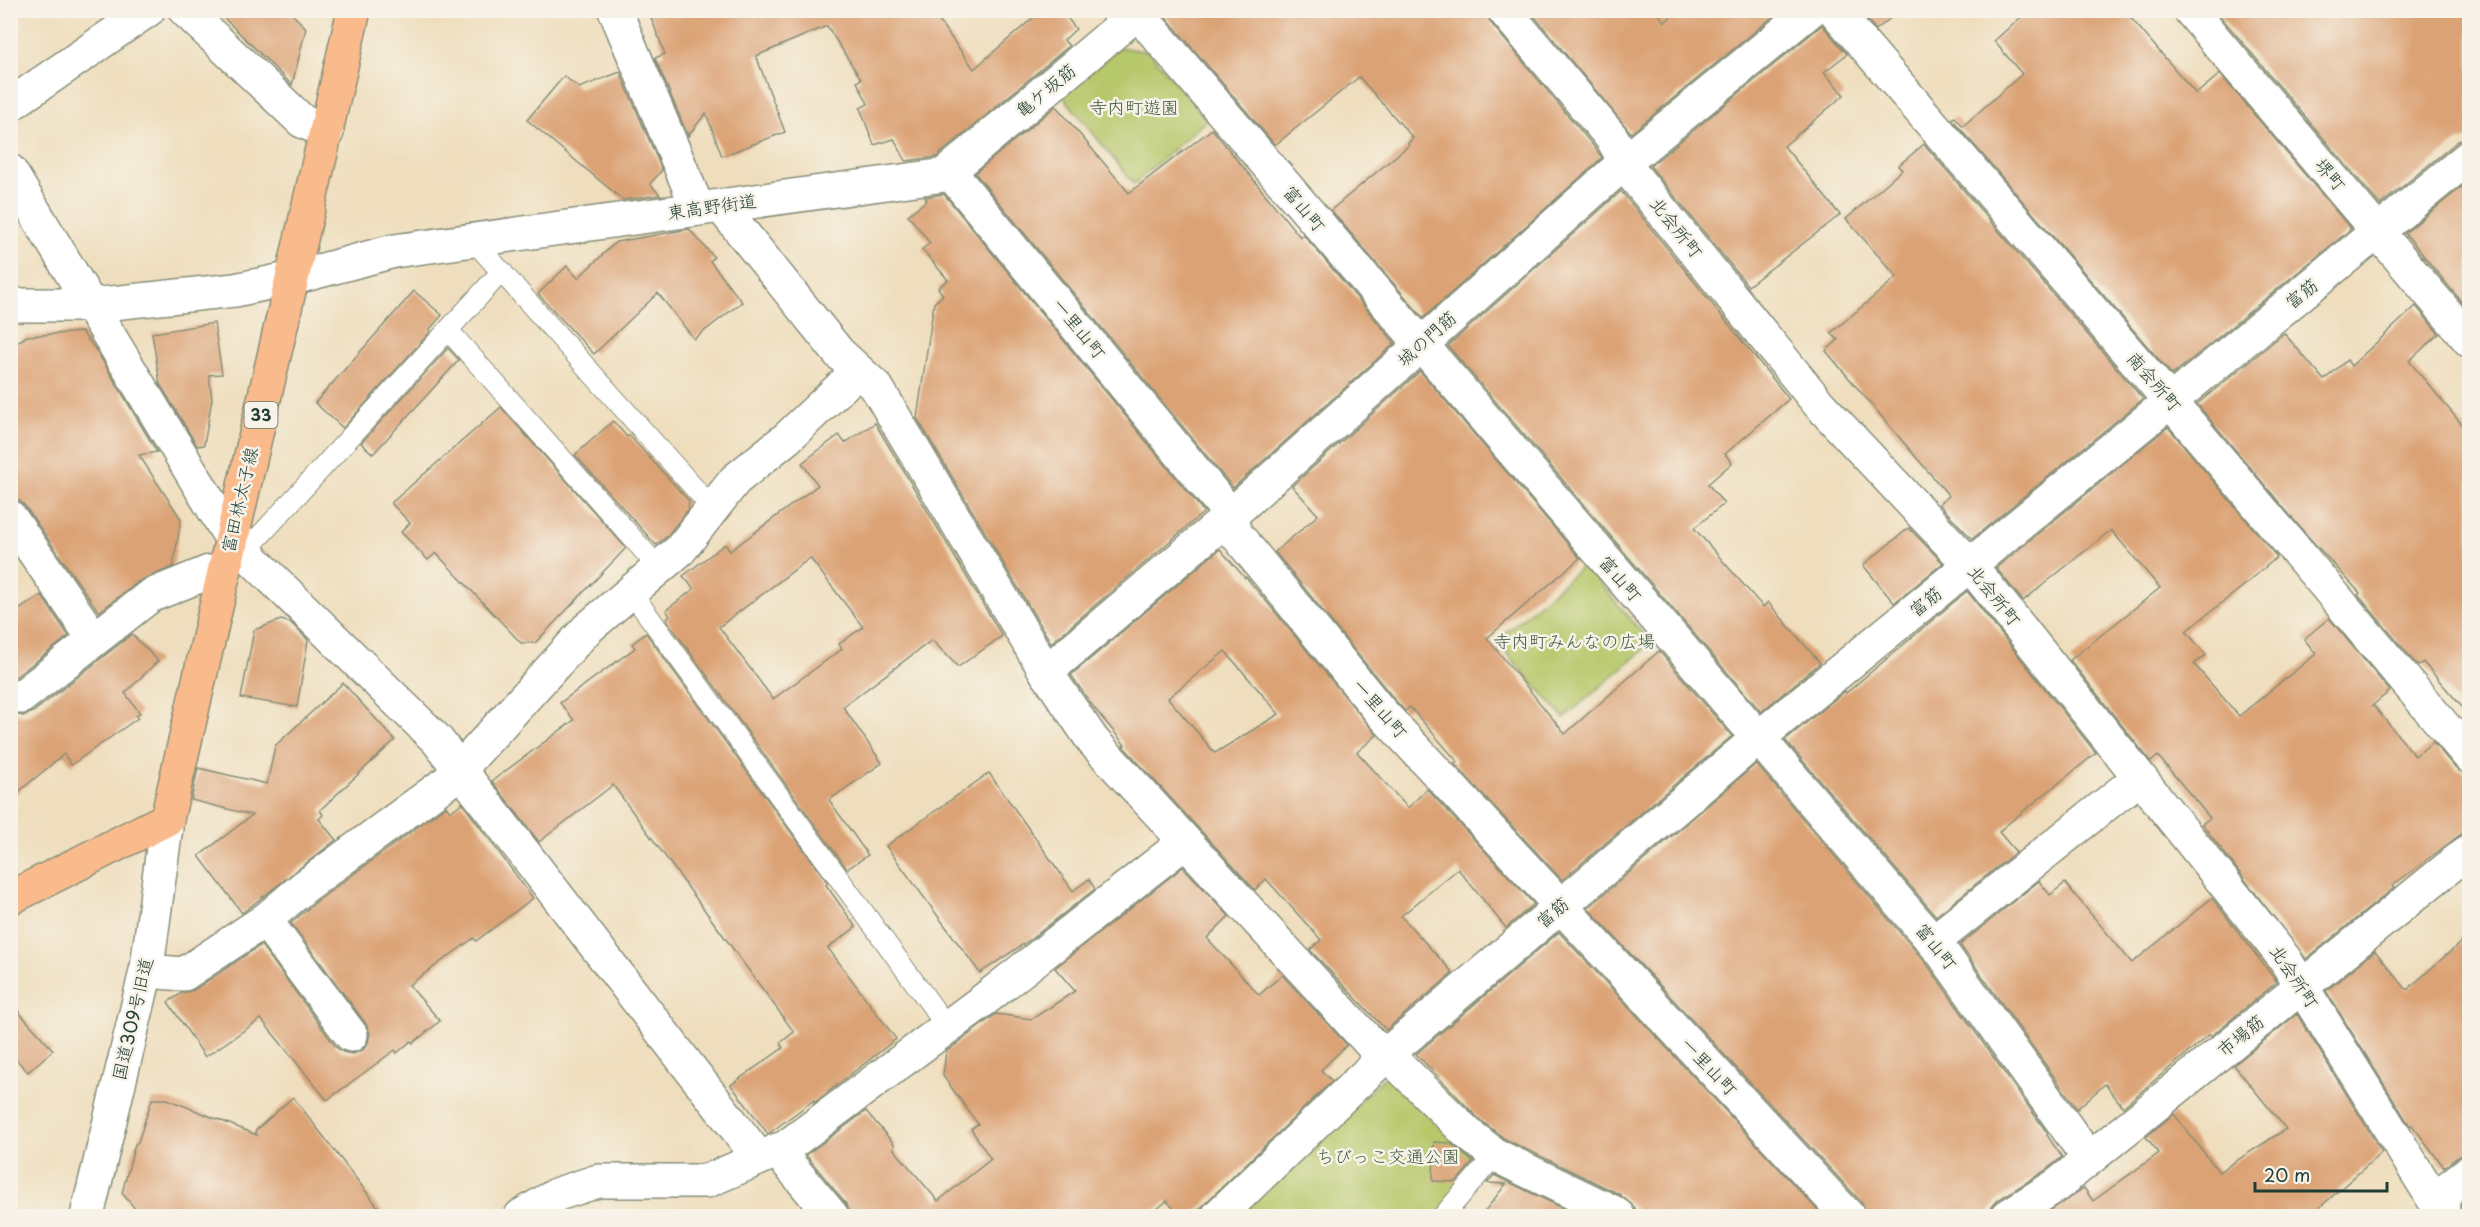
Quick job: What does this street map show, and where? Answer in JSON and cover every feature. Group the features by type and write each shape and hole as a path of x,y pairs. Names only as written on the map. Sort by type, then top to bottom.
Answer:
{"main road":[{"name":"富田林太子線","path":"166,819 354,10"},
{"path":"10,898 166,819"}],"street":[{"path":"10,105 148,10"},
{"path":"184,10 302,121 327,132"},
{"path":"615,10 709,207 839,353 878,388 1046,672 1093,741 1372,1045 1387,1054 1467,1133 1495,1155 1618,1216"},
{"name":"北会所町","path":"1504,10 1612,138 1632,174 1819,404 1970,565 2284,958 2442,1215"},
{"name":"城の門筋","path":"1046,672 1228,516 1626,162 1811,10"},
{"name":"南会所町","path":"1834,10 2170,401 2469,757"},
{"name":"堺町","path":"2190,10 2469,341"},
{"name":"亀ケ坂筋","path":"950,171 1138,12"},
{"name":"富山町","path":"1138,12 1420,346 1933,942 2089,1159"},
{"name":"富筋","path":"1218,1216 1387,1054 1757,739 2469,156"},
{"path":"10,171 93,305 231,538 437,740 768,1154 832,1216"},
{"name":"東高野街道","path":"10,305 93,305 235,290 293,278 394,251 945,175 950,171"},
{"name":"一里山町","path":"950,171 1225,508 1236,534 1380,711 1848,1216"},
{"path":"146,972 184,974 265,920 304,886 452,779 587,629 680,550 735,480 787,438 858,371"},
{"path":"10,517 94,639"},
{"path":"21,697 150,596 209,572 222,576"},
{"path":"1933,942 2139,778"},
{"name":"国道309号旧道","path":"87,1216 146,972 166,819"},
{"path":"521,1216 558,1194 598,1181 707,1181 786,1147 947,1027 1185,842"},
{"name":"市場筋","path":"2008,1216 2057,1185 2469,850"},
{"path":"265,920 351,1035"},
{"path":"2442,1215 2448,1188 2469,1171"}],"lane":[{"path":"473,240 713,509"},
{"path":"231,538 257,539 502,271"},
{"path":"448,330 659,568"},
{"path":"631,592 947,1027"},
{"path":"1443,1216 1495,1155"}],"green space":[{"name":"寺内町遊園","path":"1119,47 1149,52 1207,120 1134,184 1062,95"},
{"name":"寺内町みんなの広場","path":"1584,565 1651,643 1564,718 1496,641"},
{"name":"ちびっこ交通公園","path":"1389,1073 1479,1162 1437,1216 1238,1216"}],"building":[{"path":"216,10 288,10 306,28 292,85"},
{"path":"648,10 931,10 974,69 1042,10 1061,10 1076,29 1064,40 1069,46 936,157 906,161 894,139 874,145 860,108 868,104 857,82 861,79 827,26 756,56 785,132 722,156 706,113 688,136 655,58 665,54"},
{"path":"1160,10 1486,10 1490,22 1602,158 1423,318 1331,210 1409,145 1408,143 1413,138 1359,77 1275,145"},
{"path":"1529,10 1655,10 1665,22 1678,10 1781,10 1631,133"},
{"path":"1859,10 1900,10 1876,30"},
{"path":"2029,10 2124,10 2196,94 2220,74 2351,229 2172,375 1952,119 1955,117 1963,126 2022,74 1994,41"},
{"path":"2215,10 2469,10 2469,138 2458,141 2380,205"},
{"path":"1822,25 1847,54 1824,72 1844,95 1784,146 1840,215 1748,286 1650,166"},
{"path":"620,72 662,170 650,184 660,195 623,200 527,120 564,76 579,88"},
{"path":"1056,106 1129,193 1212,129 1300,237 1303,234 1395,343 1233,488 975,173"},
{"path":"1924,144 2143,399 1972,539 1939,504 1949,496 1826,351 1838,340 1831,333 1897,277 1846,219 1902,170 1898,166"},
{"path":"2469,181 2469,311 2405,233"},
{"path":"1621,191 1789,399 1725,454 1732,463 1708,484 1724,504 1694,528 1763,607 1768,602 1820,663 1761,712 1448,346"},
{"path":"944,194 1204,512 1051,643 917,418 934,303 943,295 938,288 948,280 922,249 930,243 908,215 927,200 925,197"},
{"path":"689,229 714,257 710,261 742,302 694,339 658,293 594,354 538,294 567,266 578,278 616,242"},
{"path":"414,291 442,315 429,330 431,331 343,428 315,403"},
{"path":"2416,306 2439,334 2409,361 2469,433 2469,715 2423,662 2418,666 2358,595 2360,593 2304,532 2197,404 2284,333 2324,380 2347,360 2351,366"},
{"path":"214,323 222,374 209,375 212,399 204,445 197,446 160,384 152,333"},
{"path":"82,332 98,353 157,452 139,455 181,519 173,567 139,581 99,612 25,506 19,500 10,499 10,347 27,336"},
{"path":"448,348 459,360 373,454 361,443"},
{"path":"1420,371 1580,558 1487,638 1565,734 1659,651 1732,736 1562,880 1454,763 1457,761 1410,707 1405,711 1394,699 1275,552 1318,515 1292,486"},
{"path":"501,407 626,548 535,643 521,643 436,553 428,560 401,532 410,523 391,503"},
{"path":"613,421 627,437 629,435 689,501 688,510 666,537 656,545 575,455"},
{"path":"875,423 1002,636 958,667 932,640 843,707 882,763 829,800 868,855 847,869 666,619 670,616 666,610 694,589 683,576 725,544 730,551 818,485 802,463 839,435 845,443","holes":["810,558 863,627 839,644 842,649 773,699 719,627"]},
{"path":"2168,427 2277,557 2186,631 2206,655 2194,664 2239,716 2316,654 2304,639 2329,618 2390,691 2373,705 2415,756 2433,742 2456,769 2469,775 2469,828 2392,886 2394,888 2306,959 2202,824 2210,818 2158,756 2151,762 2070,660 2160,588 2111,530 2023,601 1996,568"},
{"path":"1909,528 1943,563 1894,603 1863,565"},
{"path":"1220,549 1246,577 1377,735 1357,752 1408,808 1427,789 1534,904 1506,928 1458,869 1401,916 1453,973 1386,1030 1310,950 1321,940 1266,879 1255,890 1123,746 1125,745 1094,708 1071,675","holes":["1225,651 1279,714 1215,753 1168,698"]},
{"path":"1967,591 2096,753 1999,832 2016,852 1936,916 1785,740 1845,691 1846,693"},
{"path":"41,595 69,636 10,681 10,616"},
{"path":"281,620 291,623 308,640 297,707 241,698 254,630"},
{"path":"646,633 828,883 826,885 856,927 828,948 896,1039 814,1103 814,1100 768,1134 731,1085 783,1048 780,1043 794,1032 613,785 539,842 492,781 574,720 560,703 635,648 632,644"},
{"path":"132,634 158,661 125,693 140,713 136,716 138,718 71,765 64,754 10,799 10,712 23,716 33,712"},
{"path":"343,683 395,740 320,810 323,815 319,819 336,840 242,913 199,856 252,815 191,800 198,768 267,784 275,746"},
{"path":"2469,715 2469,727 2463,720"},
{"path":"1756,764 1926,963 2062,1157 2046,1170 1998,1200 1989,1216 1866,1216 1862,1203 1588,908"},
{"path":"989,773 1073,891 1089,879 1095,889 1031,939 980,973 886,846"},
{"path":"462,803 533,898 476,941 474,938 409,985 440,1021 413,1043 411,1041 397,1053 395,1050 327,1100 261,1019 205,1057 168,1002 182,993 194,990 261,945 336,1047 343,1052 353,1054 363,1050 368,1043 370,1033 366,1024 291,923 446,806 450,812"},
{"path":"1183,867 1229,916 1207,938 1259,995 1282,975 1347,1045 1321,1070 1332,1081 1192,1216 1180,1216 1167,1201 1148,1216 850,1216 846,1204 806,1155 866,1111 895,1145 893,1148 938,1201 991,1159 971,1129 978,1124 943,1076 946,1052 996,1014 1032,1019 1075,991 1055,968"},
{"path":"2039,881 2050,895 2065,883 2132,963 2212,898 2277,982 2123,1107 2105,1084 2077,1109 1960,945"},
{"path":"1559,932 1823,1216 1637,1216 1635,1208 1619,1194 1505,1139 1479,1119 1416,1054"},
{"path":"2469,935 2469,1153 2459,1156 2444,1167 2412,1125 2410,1126 2326,991 2375,951 2407,990"},
{"path":"10,1002 53,1050 28,1072 10,1053"},
{"path":"2297,1014 2382,1152 2310,1216 2042,1216 2084,1188 2093,1201 2159,1153 2146,1137 2174,1114 2219,1172 2286,1129 2234,1065"},
{"path":"293,1097 385,1216 141,1216 122,1193 135,1144 138,1142 152,1099 167,1099 257,1135 255,1131"},
{"path":"1434,1142 1450,1143 1473,1162 1456,1182 1433,1181"},
{"path":"1494,1175 1579,1216 1481,1216 1506,1184 1487,1183"}]}
